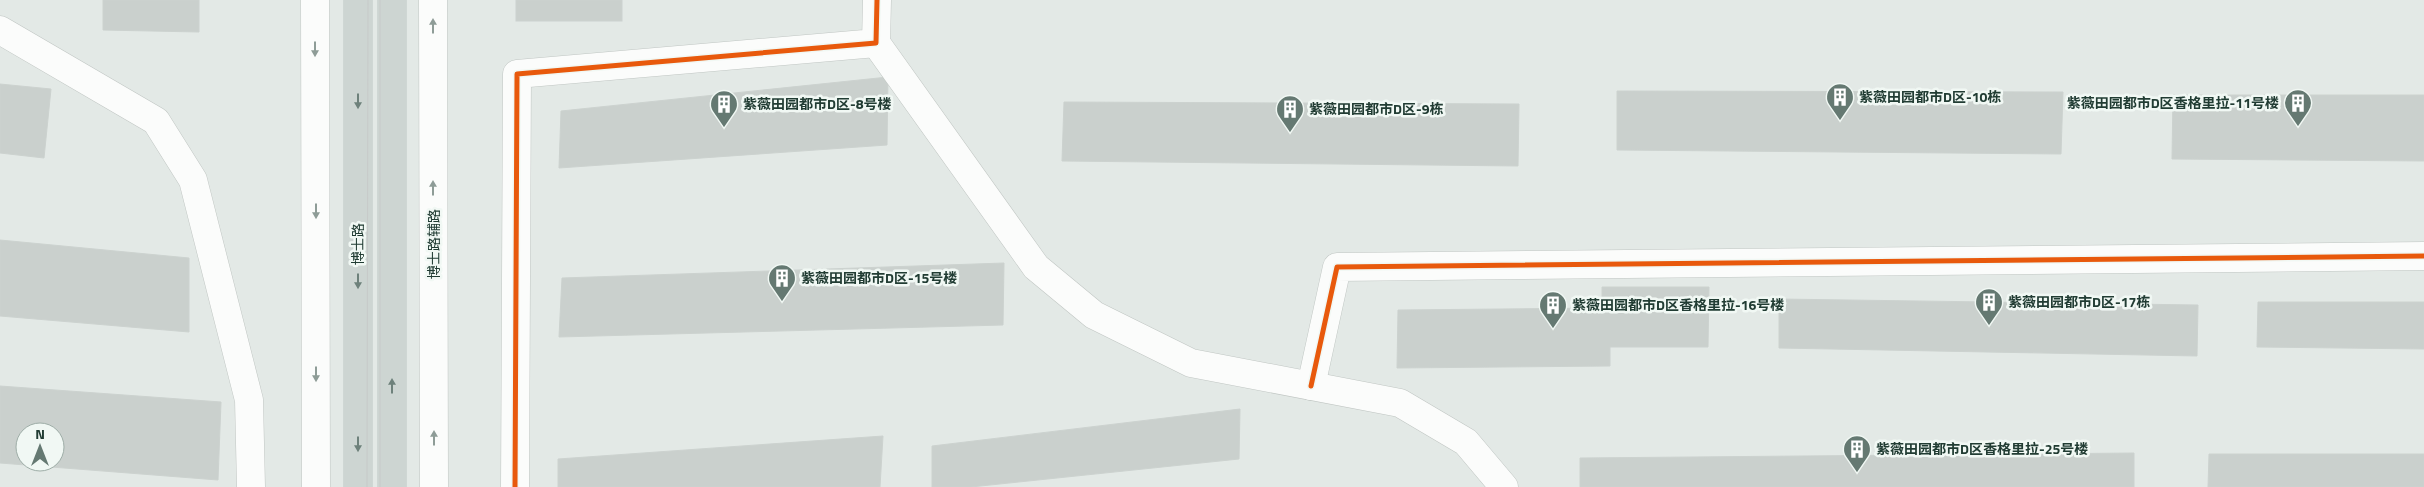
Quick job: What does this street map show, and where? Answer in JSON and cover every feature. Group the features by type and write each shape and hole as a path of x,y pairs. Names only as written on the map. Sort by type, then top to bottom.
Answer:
{"main road":[{"name":"博士路","path":"358,0 358,487"},
{"path":"392,0 392,487"}],"street":[{"path":"315,0 316,487"},
{"name":"博士路辅路","path":"433,0 434,487"},
{"path":"877,0 876,43 1036,267 1094,315 1190,363 1400,403 1466,442 1504,487"},
{"path":"0,30 156,121 193,180 249,400 251,487"},
{"path":"515,487 517,74 876,43"},
{"path":"1311,386 1337,267 2424,256"}],"building":[{"path":"103,0 199,0 199,32 103,30"},
{"path":"516,0 622,0 622,21 516,21"},
{"name":"紫薇田园都市D区-8号楼","path":"888,77 887,145 559,168 561,111"},
{"path":"0,84 51,89 44,158 0,153"},
{"name":"紫薇田园都市D区-10栋","path":"1617,91 2063,92 2061,154 1617,150"},
{"name":"紫薇田园都市D区香格里拉-11号楼","path":"2173,95 2424,95 2424,161 2172,159"},
{"name":"紫薇田园都市D区-9栋","path":"1064,102 1519,104 1518,166 1062,161"},
{"path":"0,240 189,258 189,332 0,316"},
{"name":"紫薇田园都市D区-15号楼","path":"1004,263 1003,325 559,337 562,278"},
{"name":"紫薇田园都市D区香格里拉-16号楼","path":"1602,287 1709,287 1708,347 1610,347 1610,366 1397,368 1398,310 1602,308"},
{"name":"紫薇田园都市D区-17栋","path":"1779,299 2198,305 2197,356 1779,348"},
{"path":"2258,302 2424,302 2424,349 2257,347"},
{"path":"0,386 221,402 218,480 65,468 65,422 15,422 15,464 0,463"},
{"path":"1240,409 1239,459 971,487 932,487 932,446"},
{"path":"883,436 880,487 558,487 558,459"},
{"name":"紫薇田园都市D区香格里拉-25号楼","path":"2134,453 2134,487 1580,487 1580,458"},
{"path":"2209,454 2424,454 2424,487 2208,487"}],"tram line":[{"path":"367,487 368,0"},
{"path":"380,0 380,487"}],"cycle path":[{"path":"515,487 517,74 876,43 877,0"},
{"path":"1311,386 1337,267 2424,256"}],"place":[{"name":"紫薇田园都市D区-10栋","path":"1840,121"},
{"name":"紫薇田园都市D区香格里拉-11号楼","path":"2298,127"},
{"name":"紫薇田园都市D区-8号楼","path":"724,128"},
{"name":"紫薇田园都市D区-9栋","path":"1290,133"},
{"name":"紫薇田园都市D区-15号楼","path":"782,302"},
{"name":"紫薇田园都市D区-17栋","path":"1989,326"},
{"name":"紫薇田园都市D区香格里拉-16号楼","path":"1553,329"},
{"name":"紫薇田园都市D区香格里拉-25号楼","path":"1857,473"}]}
